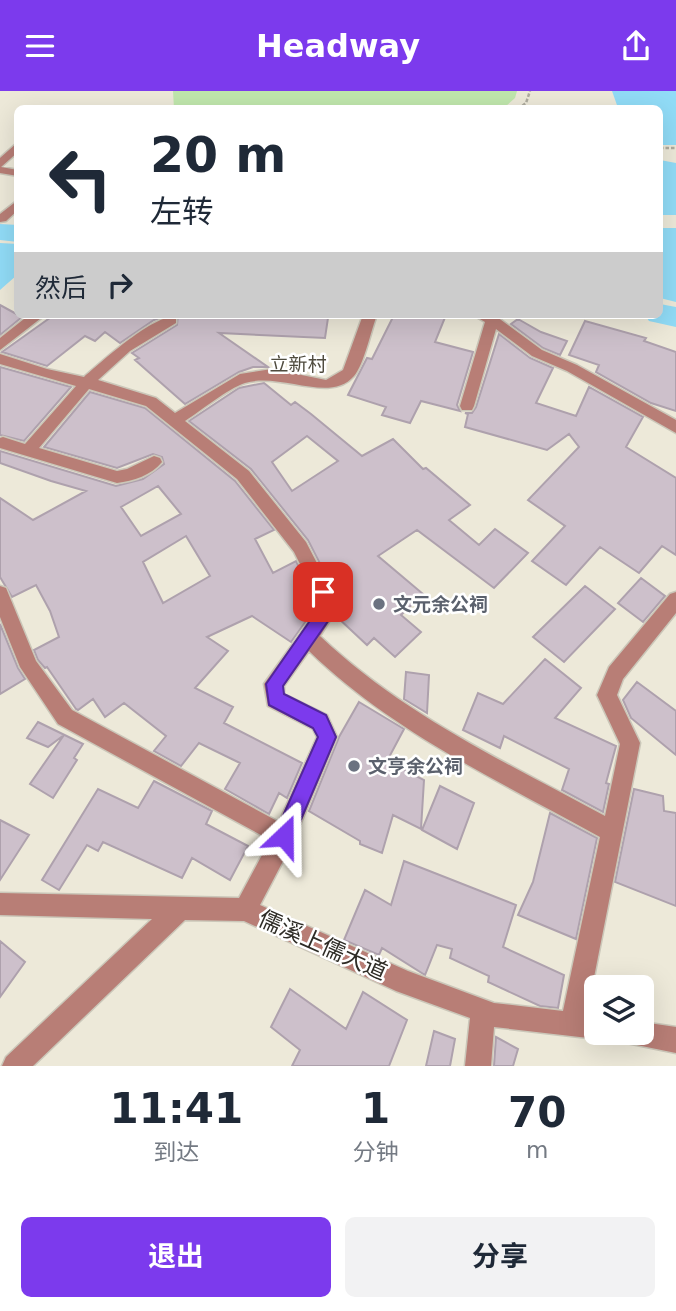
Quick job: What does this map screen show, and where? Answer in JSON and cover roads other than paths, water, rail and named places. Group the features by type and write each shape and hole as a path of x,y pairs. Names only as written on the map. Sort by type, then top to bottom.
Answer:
{"street":[{"path":"0,164 14,148"},
{"path":"2,219 14,206"},
{"path":"0,345 33,319"},
{"path":"176,421 240,380 272,374 327,385 340,380 349,373 369,319"},
{"path":"467,406 486,319"},
{"path":"487,319 537,353 572,368 676,427"},
{"path":"28,451 86,383 125,348 171,320"},
{"path":"0,359 45,374 151,402 243,475 300,547 323,592 325,614 274,684 275,699 320,722 327,737 284,836 245,910"},
{"path":"2,443 117,477 130,475 154,462"},
{"path":"0,594 29,667 65,717 284,836"},
{"path":"592,975 613,832 630,743 607,695 616,673 676,600"},
{"path":"308,637 339,667 412,722 613,832"},
{"name":"儒溪上儒大道","path":"0,904 245,910 405,982 494,1015 584,1025"},
{"path":"16,1066 182,907"},
{"path":"478,1066 482,1010"},
{"path":"654,1037 676,1040"}],"water":[{"path":"612,91 676,91 676,145 663,145 663,105 617,105"},
{"path":"663,161 676,163 676,215 663,215"},
{"path":"663,228 676,228 676,302 663,299"},
{"path":"0,243 14,244 14,278 0,290"}],"waterway":[{"path":"0,232 14,234"},
{"path":"663,315 676,317"}],"place":[{"name":"文元余公祠","path":"379,604"},
{"name":"文亨余公祠","path":"354,766"}],"district":[{"name":"立新村","path":"298,364"}]}
